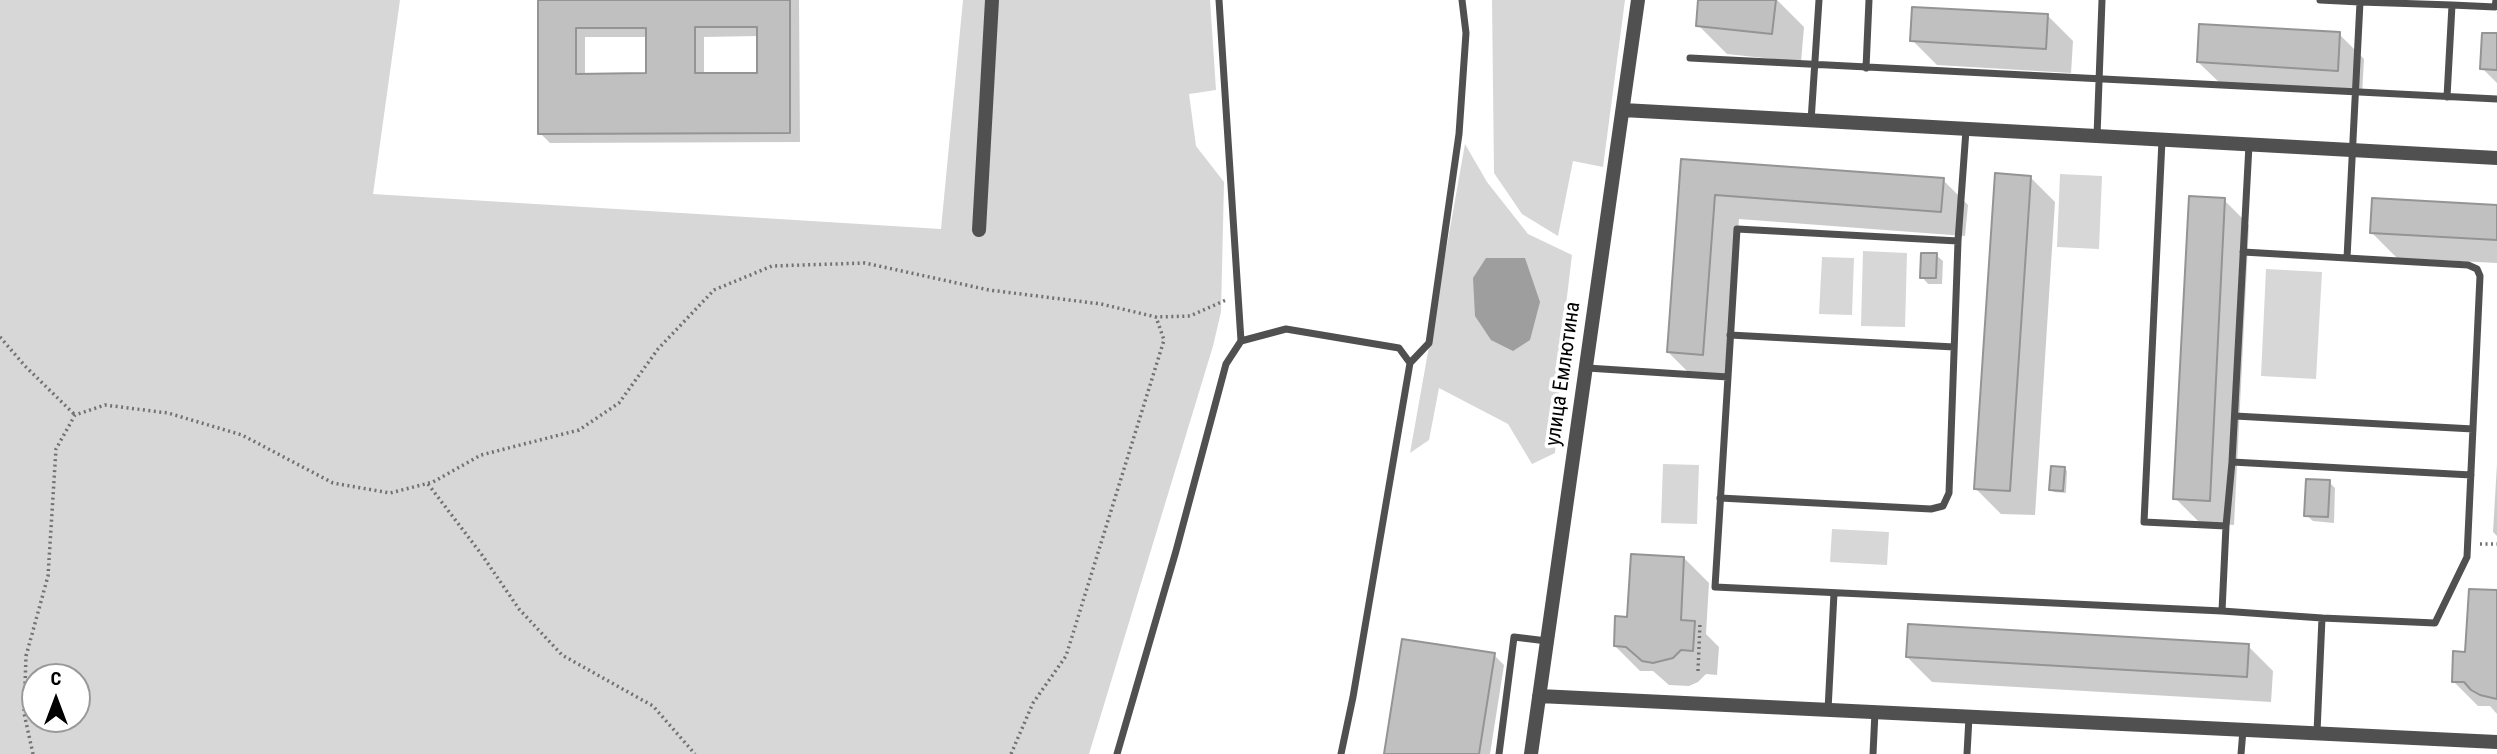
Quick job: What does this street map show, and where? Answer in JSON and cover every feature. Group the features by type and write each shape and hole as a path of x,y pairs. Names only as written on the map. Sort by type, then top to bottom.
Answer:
{"street":[{"path":"979,230 992,0"},
{"name":"улица Емлютина","path":"1531,754 1638,0"},
{"path":"1623,110 2497,158"},
{"path":"1539,696 2497,742"}],"lane":[{"path":"1117,754 1176,551 1226,364 1241,341 1219,0"},
{"path":"1341,754 1410,363 1429,343 1459,134 1466,33 1462,0"},
{"path":"1811,121 1819,0"},
{"path":"1866,68 1869,0"},
{"path":"2097,136 2102,0"},
{"path":"2320,0 2496,7 2496,0"},
{"path":"2347,258 2360,2"},
{"path":"2447,97 2452,5"},
{"path":"1690,58 2497,99"},
{"path":"1720,498 1931,509 1943,506 1949,494 1958,241 1966,130"},
{"path":"2162,140 2144,522 2226,526"},
{"path":"2222,611 2249,145"},
{"path":"1958,241 1737,229 1715,587 2435,624 2467,556 2480,276 2477,269 2468,265 2243,252"},
{"path":"1241,341 1286,329 1399,348 1410,363"},
{"path":"1730,335 1954,346"},
{"path":"1587,369 1728,377"},
{"path":"2235,416 2473,429"},
{"path":"2232,462 2471,475"},
{"path":"1828,710 1834,593"},
{"path":"2317,733 2322,618"},
{"path":"1499,754 1514,637 1547,641"},
{"path":"1873,754 1875,712"},
{"path":"1967,754 1969,716"},
{"path":"2241,754 2243,729"}],"path":[{"path":"33,754 24,713 26,656 48,576 56,449 75,415 105,405 168,413 242,435 333,482 390,494 427,483 481,455 579,430 619,403 658,349 714,290 772,266 865,263 989,290 1101,304 1156,317 1190,316 1239,294"},
{"path":"1011,754 1033,704 1066,656 1164,340 1156,317"},
{"path":"0,337 75,415"},
{"path":"427,483 519,609 562,655 653,706 695,754"},
{"path":"2467,543 2497,544"},
{"path":"1698,671 1700,623"}],"shaded area":[{"path":"0,0 400,0 373,194 941,229 963,0 1210,0 1216,90 1189,94 1196,146 1224,182 1221,312 1089,754 0,754"},
{"path":"1492,0 1625,0 1603,167 1573,161 1558,236 1522,214 1494,173"},
{"path":"1465,144 1487,182 1528,234 1572,255 1555,453 1532,464 1508,424 1439,388 1429,440 1410,453"},
{"path":"2060,174 2102,176 2099,249 2057,247"},
{"path":"1863,251 1907,253 1905,327 1861,326"},
{"path":"1822,257 1854,258 1852,315 1819,314"},
{"path":"1486,258 1525,258 1540,302 1530,340 1513,351 1491,340 1475,316 1473,278"},
{"path":"2266,269 2322,272 2316,379 2261,376"},
{"path":"1663,464 1699,465 1697,524 1661,523"},
{"path":"1832,529 1889,532 1887,565 1830,562"}],"building":[{"path":"538,0 790,0 790,133 538,134","holes":["695,27 757,27 757,73 695,73","576,28 646,28 646,73 576,74"]},
{"path":"1698,0 1776,0 1772,34 1696,26"},
{"path":"1912,7 2048,14 2046,49 1910,41"},
{"path":"2199,24 2340,32 2338,71 2197,62"},
{"path":"2482,33 2497,33 2497,70 2480,69"},
{"path":"1681,159 1944,178 1941,212 1715,195 1703,355 1667,352"},
{"path":"1995,173 2031,176 2010,491 1974,489"},
{"path":"2189,196 2225,198 2210,501 2173,499"},
{"path":"2372,198 2497,205 2497,240 2370,233"},
{"path":"1921,253 1937,253 1936,278 1920,278"},
{"path":"2051,466 2065,467 2063,491 2049,490"},
{"path":"2306,479 2330,480 2328,517 2304,516"},
{"path":"1631,554 1684,557 1681,620 1695,621 1693,651 1681,650 1673,658 1653,663 1642,661 1626,647 1614,646 1615,616 1627,617"},
{"path":"2469,589 2497,590 2497,699 2480,695 2464,682 2452,682 2453,651 2465,652"},
{"path":"1908,624 2249,644 2247,677 1906,657"},
{"path":"1402,639 1495,653 1479,754 1384,754"}]}
